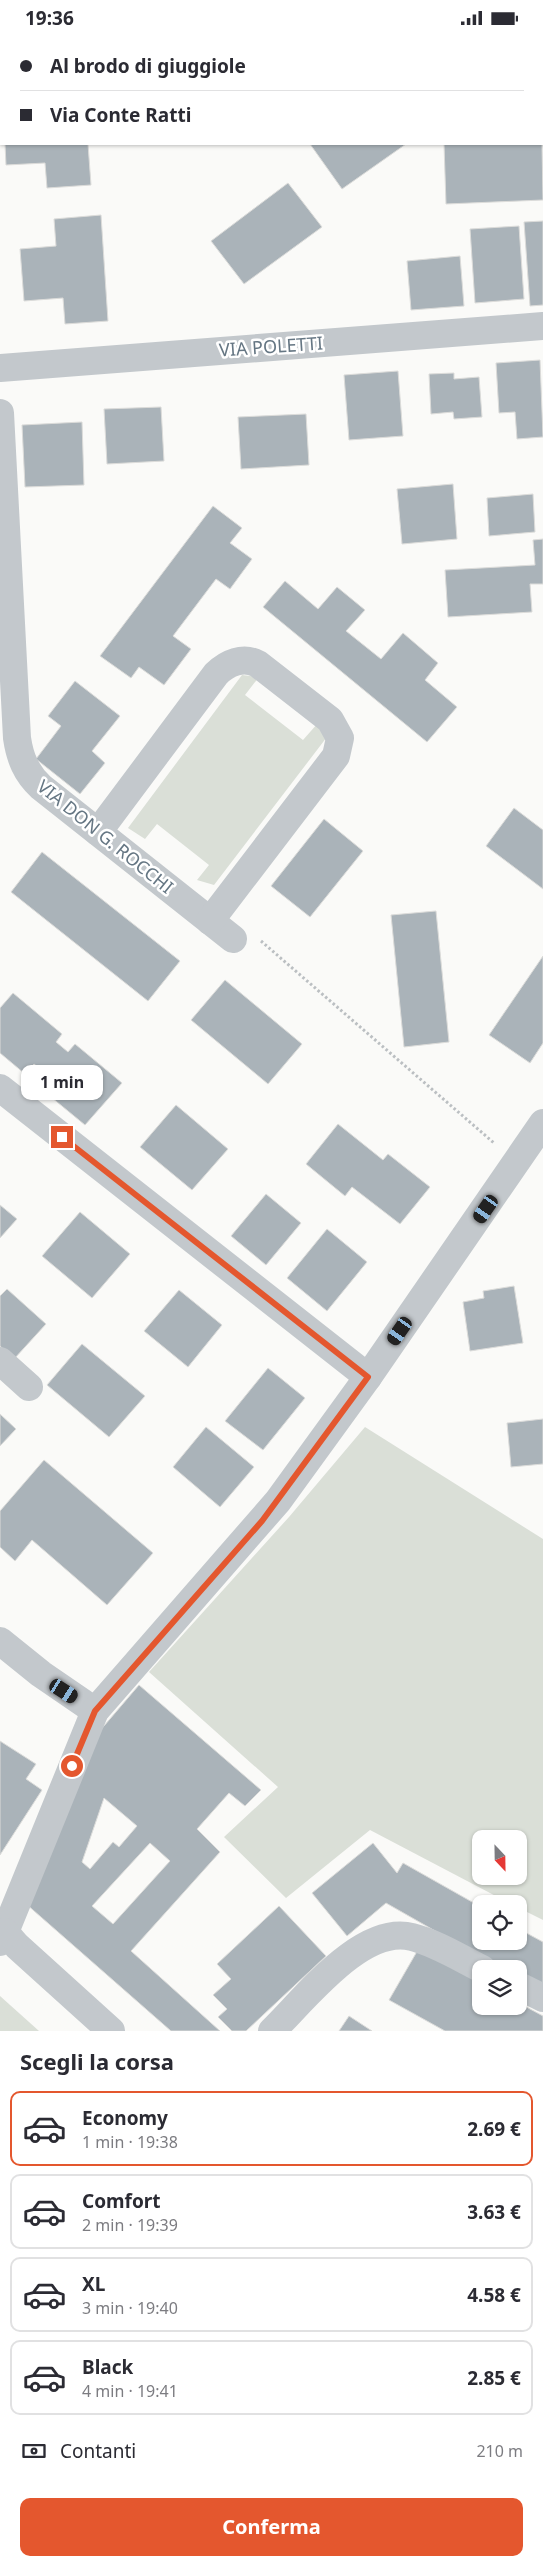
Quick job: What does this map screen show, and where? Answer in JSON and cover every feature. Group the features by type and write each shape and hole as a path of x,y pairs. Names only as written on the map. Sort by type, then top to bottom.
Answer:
{"street":[{"name":"VIA POLETTI","path":"0,368 543,326"},
{"name":"VIA DON G. ROCCHI","path":"0,413 17,738 20,756 27,771 36,783 233,939"},
{"path":"98,832 216,674 228,664 245,660 258,664 330,720 340,738 336,756 210,921"},
{"path":"0,1088 368,1377"},
{"path":"111,2031 3,1937 95,1711 262,1521 368,1377 518,1163 543,1123"},
{"path":"0,1361 30,1387"},
{"path":"0,1641 41,1674 95,1711"},
{"path":"272,2031 349,1955 363,1945 384,1937 412,1937 472,1964"},
{"path":"527,1990 543,1998"}],"path":[{"path":"233,939 256,937 518,1163"}],"shaded area":[{"path":"242,675 259,677 245,695 303,740 318,723 330,733 214,885 197,880 209,865 157,824 145,839 128,828"},
{"path":"365,1427 543,1539 543,1920 527,1912 527,1895 494,1895 475,1885 528,1885 528,1830 472,1830 472,1884 370,1830 286,1898 224,1837 278,1787 149,1672 289,1517"},
{"path":"0,1996 39,2031 0,2031"}],"building":[{"path":"5,145 88,145 91,185 47,188 45,163 6,165"},
{"path":"311,145 405,145 342,189"},
{"path":"444,145 542,145 543,200 446,204"},
{"path":"288,183 322,227 244,284 211,241"},
{"path":"101,215 108,321 65,324 63,298 24,301 20,249 56,246 54,219"},
{"path":"543,221 543,305 530,306 524,222"},
{"path":"519,226 524,299 475,303 470,229"},
{"path":"460,256 464,306 411,310 407,261"},
{"path":"540,360 543,437 517,439 515,412 499,413 496,363"},
{"path":"398,371 403,436 349,440 344,375"},
{"path":"454,373 454,379 479,377 482,417 454,419 453,412 431,414 429,374"},
{"path":"161,407 164,461 107,464 104,409"},
{"path":"306,414 309,465 241,469 238,417"},
{"path":"82,422 84,485 25,487 22,425"},
{"path":"453,484 457,539 402,544 397,489"},
{"path":"533,494 535,532 489,536 487,498"},
{"path":"213,506 242,528 230,543 252,559 230,589 216,579 173,636 191,649 164,685 139,667 131,678 100,656"},
{"path":"543,539 543,584 530,584 532,612 448,617 445,570 535,565 533,540"},
{"path":"285,581 318,609 337,587 365,610 346,631 381,659 403,633 438,663 425,680 457,707 427,742 263,607"},
{"path":"75,681 120,716 92,751 105,763 80,794 36,759 61,726 48,716"},
{"path":"514,808 543,830 543,889 486,846"},
{"path":"324,819 363,851 310,917 271,886"},
{"path":"42,852 180,961 148,1001 11,892"},
{"path":"436,911 449,1042 404,1047 391,915"},
{"path":"543,956 543,1043 530,1063 489,1035"},
{"path":"225,980 302,1044 268,1084 191,1020"},
{"path":"13,993 62,1034 56,1042 68,1052 75,1044 122,1083 85,1125 34,1083 44,1072 34,1064 25,1074 0,1053 0,1008"},
{"path":"176,1105 228,1149 192,1190 140,1147"},
{"path":"338,1124 383,1160 388,1154 430,1187 400,1224 352,1187 345,1196 306,1164"},
{"path":"266,1194 301,1223 266,1265 231,1236"},
{"path":"0,1205 17,1219 0,1238"},
{"path":"80,1212 130,1254 92,1298 42,1256"},
{"path":"327,1229 367,1262 327,1311 287,1278"},
{"path":"514,1286 523,1343 470,1351 463,1302 484,1298 483,1291"},
{"path":"7,1289 46,1324 14,1359 0,1346 0,1296"},
{"path":"179,1290 222,1325 188,1367 144,1331"},
{"path":"82,1344 145,1396 109,1437 47,1385"},
{"path":"268,1368 305,1398 263,1450 225,1421"},
{"path":"0,1414 16,1429 0,1446"},
{"path":"543,1419 543,1464 511,1467 507,1423"},
{"path":"206,1427 254,1467 220,1507 173,1467"},
{"path":"44,1460 153,1553 107,1605 32,1540 15,1561 0,1547 0,1511"},
{"path":"139,1685 261,1790 245,1806 229,1793 197,1829 220,1852 131,1951 220,2031 171,2031 25,1903 92,1740","holes":["104,1798 137,1826 119,1847 113,1842 90,1869 82,1862","150,1843 170,1861 113,1924 92,1906"]},
{"path":"0,1741 36,1764 26,1779 42,1790 0,1855"},
{"path":"373,1843 397,1873 403,1863 472,1902 472,1950 527,1950 527,1933 543,1942 543,1992 527,1983 527,1960 486,1960 386,1903 347,1936 312,1893"},
{"path":"279,1906 326,1956 246,2031 232,2031 218,2017 227,2009 213,1995 231,1979 217,1964"},
{"path":"419,1948 472,1977 472,2015 527,2015 527,2007 543,2016 543,2031 445,2031 389,2000"},
{"path":"349,2016 372,2031 339,2031"}],"route":[{"path":"62,1137 368,1377 262,1521 95,1711 72,1766"}]}
